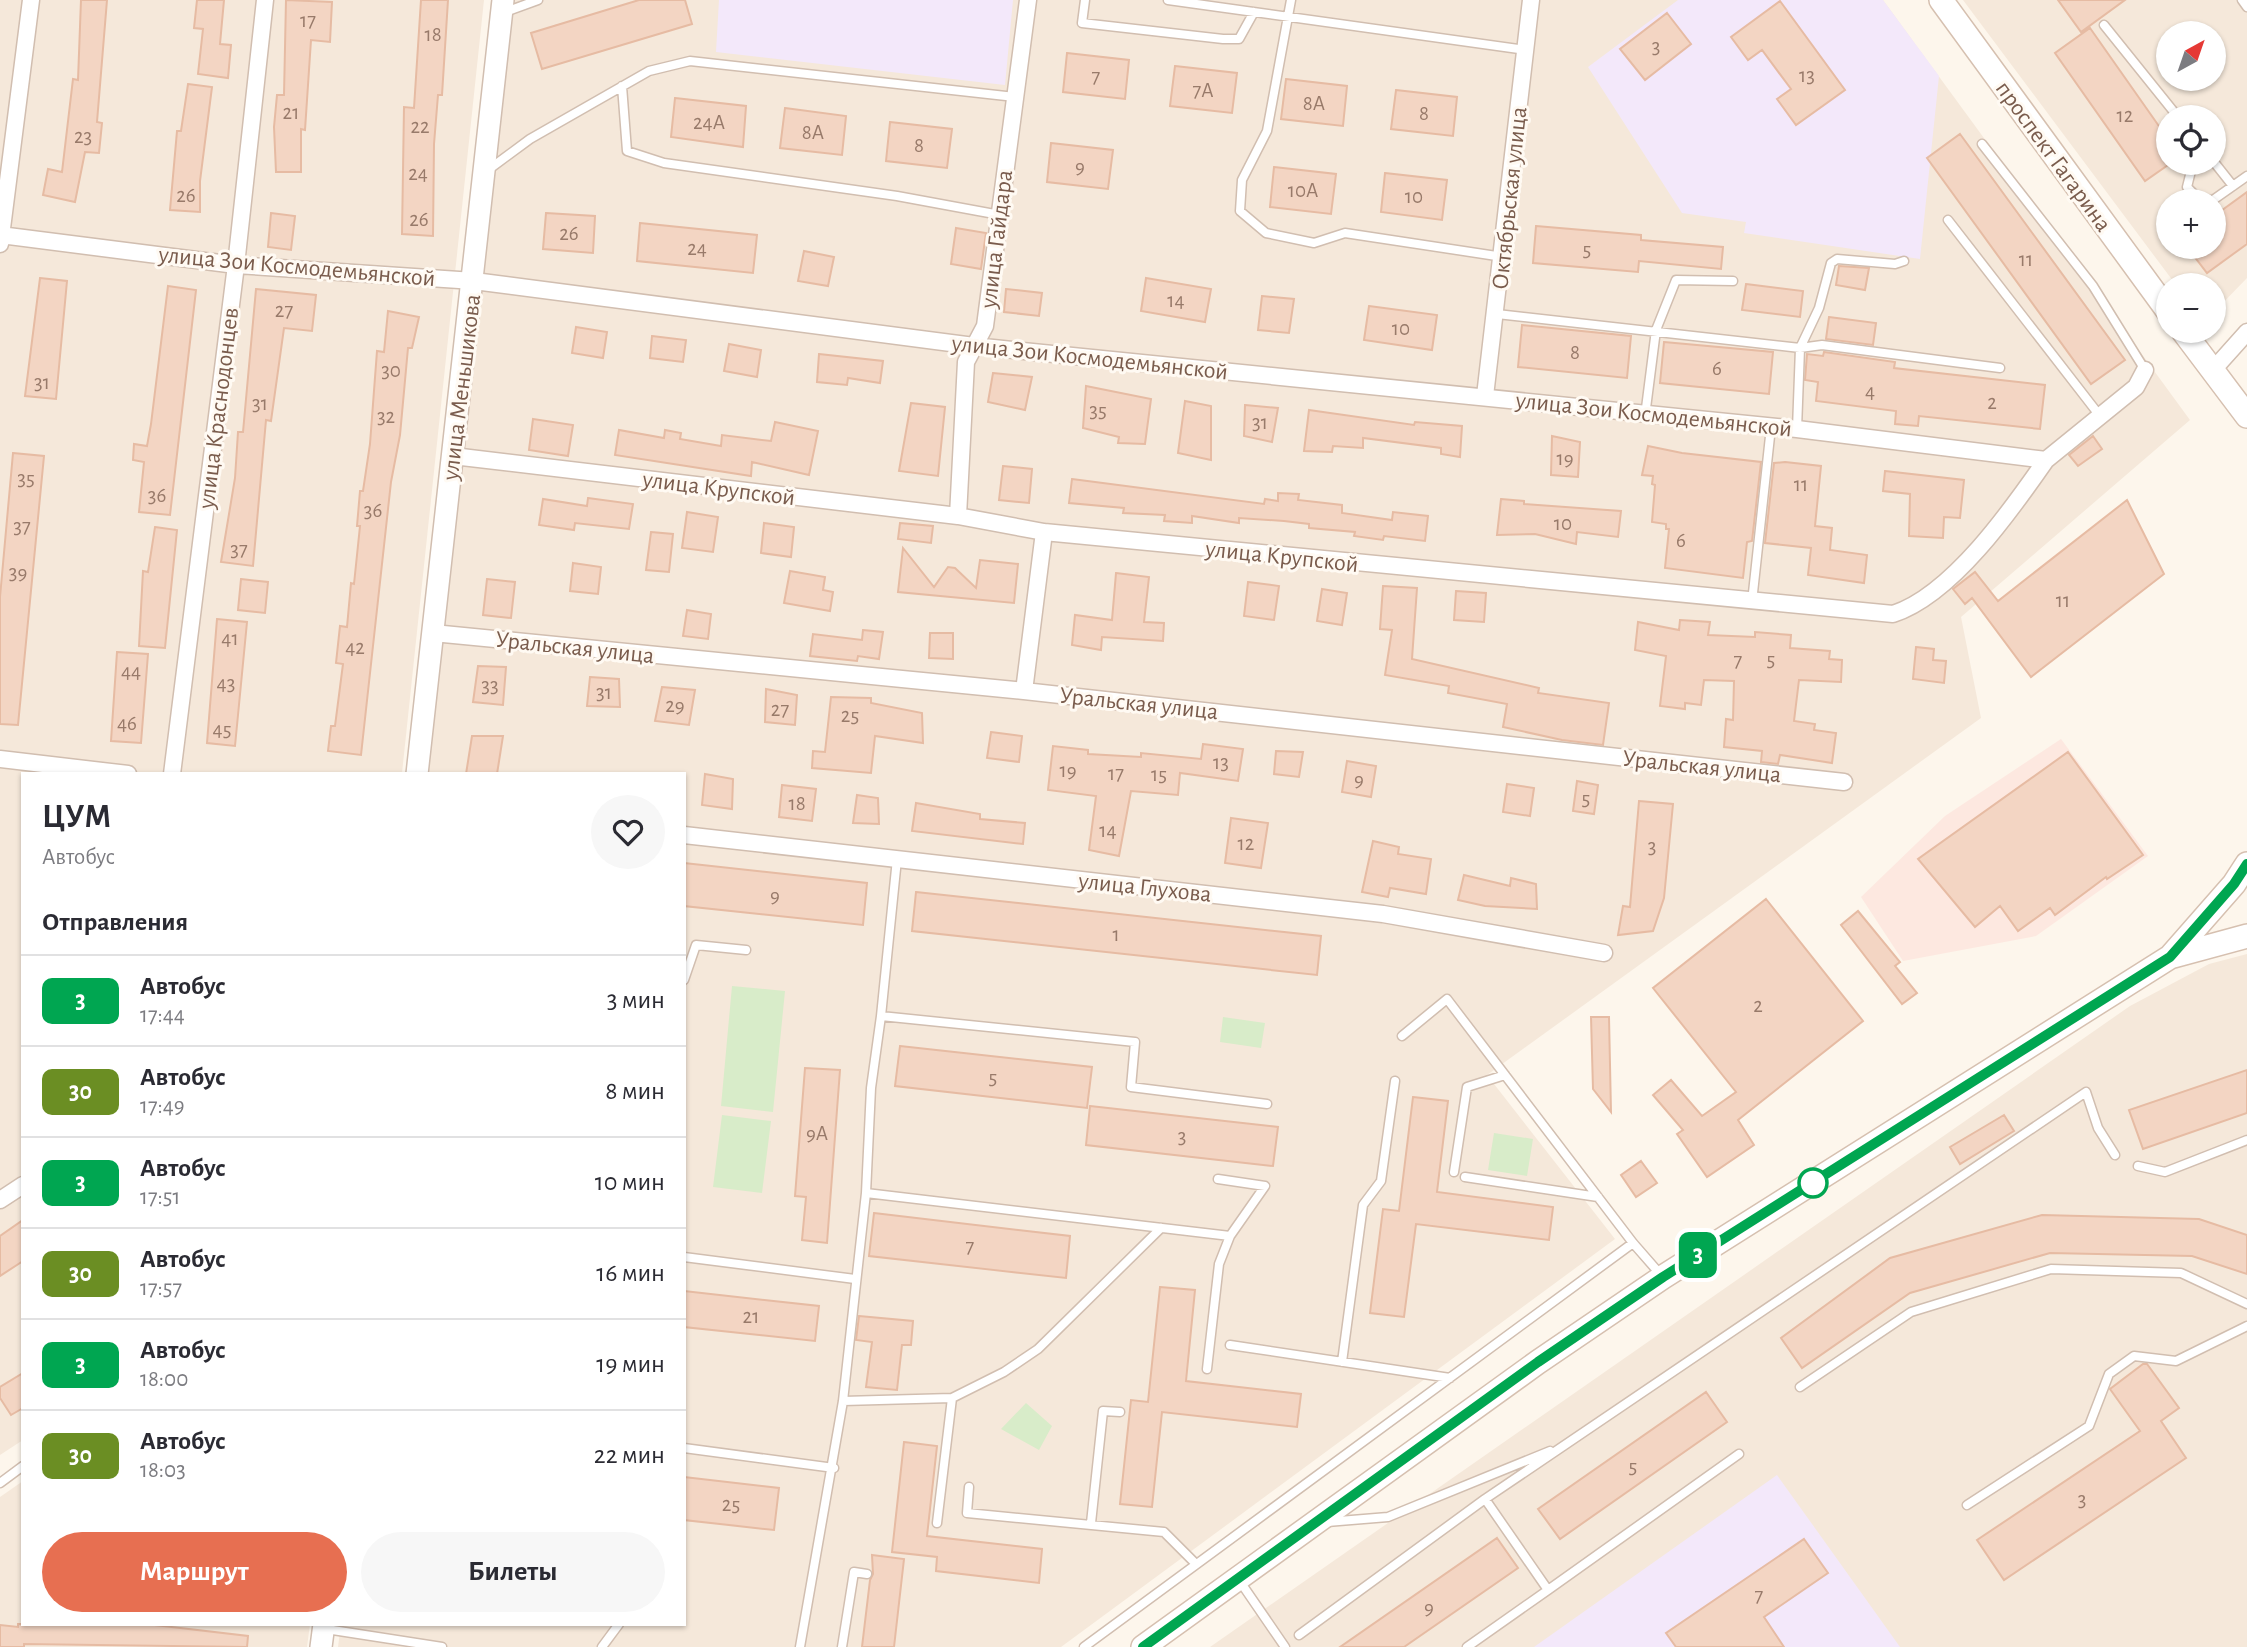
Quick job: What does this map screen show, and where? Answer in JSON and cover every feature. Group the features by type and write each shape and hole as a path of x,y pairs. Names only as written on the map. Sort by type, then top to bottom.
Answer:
{"main road":[{"name":"проспект Гагарина","path":"1941,0 2156,295"},
{"path":"2192,343 2247,416"},
{"path":"1143,1647 1311,1524 1663,1277 2170,957 2234,884 2247,864"},
{"path":"2170,957 2247,936"}],"street":[{"path":"0,238 31,0"},
{"name":"улица Краснодонцев","path":"173,772 236,265 265,0"},
{"name":"улица Гайдара","path":"958,516 966,362 985,326 1028,0"},
{"name":"Октябрьская улица","path":"1485,396 1497,314 1531,0"},
{"name":"улица Меньшикова","path":"417,772 503,7"},
{"name":"улица Зои Космодемьянской","path":"0,238 236,265 474,281 974,346 1485,396 1645,416 1797,429 2046,460"},
{"path":"2213,370 2247,332"},
{"path":"2046,460 2136,387 2145,370"},
{"name":"улица Крупской","path":"453,456 958,516 1044,532 1871,614 1893,614 1915,607 1999,528 2046,460"},
{"path":"1024,691 1044,532"},
{"name":"Уральская улица","path":"433,633 1024,691 1844,782"},
{"path":"0,758 112,772"},
{"name":"улица Глухова","path":"686,835 1383,914 1605,953"},
{"path":"0,1200 21,1186"}],"lane":[{"path":"503,7 538,0"},
{"path":"1085,0 1082,23 1223,39 1240,39 1254,12"},
{"path":"1168,0 1526,50"},
{"path":"1291,0 1290,17 1266,131 1242,180 1240,211 1266,233 1314,243 1345,233 1503,257"},
{"path":"2242,0 2247,7"},
{"path":"2104,25 2168,105"},
{"path":"485,172 530,139 649,71 690,61 1015,97"},
{"path":"622,86 627,151 664,163 897,196 1000,215"},
{"path":"1982,144 2092,286 2145,370"},
{"path":"2190,175 2187,187 2200,200 2213,200 2247,176"},
{"path":"2224,175 2233,186"},
{"path":"1948,219 2100,416"},
{"path":"1797,429 1800,348 1819,308 1831,263 1837,259 1895,264 1904,261"},
{"path":"1645,416 1656,330 1676,281 1733,281"},
{"path":"1497,314 1800,348 1822,345 2000,368"},
{"path":"1752,602 1771,427"},
{"path":"800,1647 834,1468 843,1401 866,1193 871,1088 897,858"},
{"path":"686,974 696,945 746,950"},
{"path":"1402,1036 1447,999 1633,1243 1663,1277"},
{"path":"881,1016 1135,1042 1131,1087 1267,1104"},
{"path":"1454,1172 1467,1087 1505,1075"},
{"path":"1342,1362 1363,1205 1381,1181 1395,1081"},
{"path":"1299,1635 1485,1499 2086,1092 2098,1128 2115,1155"},
{"path":"2138,1166 2165,1172 2247,1140"},
{"path":"1465,1177 1598,1197"},
{"path":"1207,1369 1219,1264 1230,1236 1265,1185 1218,1179"},
{"path":"866,1193 1230,1236"},
{"path":"843,1401 952,1398 1004,1372 1038,1349 1161,1228"},
{"path":"1084,1647 1633,1243"},
{"path":"686,1257 855,1279"},
{"path":"1800,1387 1911,1312 2051,1269 2181,1273 2247,1304"},
{"path":"1967,1505 2089,1426 2109,1374 2134,1356 2176,1361 2247,1326"},
{"path":"1230,1345 1450,1378"},
{"path":"937,1523 952,1398"},
{"path":"1091,1523 1103,1411 1120,1412"},
{"path":"1311,1524 1388,1517 1566,1444"},
{"path":"686,1448 834,1468"},
{"path":"1467,1647 1740,1454"},
{"path":"0,1483 21,1468"},
{"path":"969,1487 967,1513 1164,1532 1196,1564"},
{"path":"1485,1499 1548,1590"},
{"path":"842,1647 854,1572 867,1574"},
{"path":"1237,1578 1284,1647"},
{"path":"601,1647 617,1626"},
{"path":"322,1633 442,1647"}],"shaded area":[{"path":"0,0 484,0 402,772 21,772 21,1441 0,1455"},
{"path":"491,0 1883,0 2190,420 1961,617 1981,718 1487,1075 1615,1239 1061,1647 338,1647 341,1626 686,1626 686,772 419,772"},
{"path":"719,0 1013,0 1005,85 716,52"},
{"path":"1678,0 1883,0 1939,76 1920,259 1744,233 1746,222 1682,213 1588,67"},
{"path":"1963,0 2247,0 2247,278 2226,300 2226,273 2167,273 2157,259 2226,259 2226,189 2156,189 2156,258"},
{"path":"2061,739 2148,856 2036,936 1903,961 1861,897 1945,816"},
{"path":"2247,954 2247,1647 1210,1647 2130,1006 2209,964"},
{"path":"1777,1475 1900,1647 1534,1647"},
{"path":"21,1482 21,1626 310,1626 307,1647 0,1647 0,1497"}],"green space":[{"path":"732,986 785,991 773,1112 721,1106"},
{"path":"1223,1017 1265,1023 1261,1048 1220,1042"},
{"path":"722,1115 771,1121 762,1193 713,1187"},
{"path":"1494,1133 1533,1139 1527,1176 1488,1170"},
{"path":"1026,1403 1052,1426 1039,1450 1001,1429"}],"building":[{"path":"81,0 107,0 97,122 102,123 99,153 85,152 75,202 43,195 48,169 62,172 73,79 78,80"},
{"path":"197,0 224,0 220,44 231,45 228,78 198,74 203,29 194,28"},
{"path":"286,0 332,2 330,42 311,40 305,130 301,129 301,172 276,172 274,127 277,95 284,95"},
{"path":"421,0 448,0 442,95 438,95 434,144 433,236 402,234 404,107 414,108"},
{"path":"639,0 685,0 692,24 542,69 531,33"},
{"path":"2058,0 2125,0 2081,32"},
{"path":"1780,1 1845,90 1796,125 1777,99 1791,89 1762,50 1748,60 1731,37"},
{"path":"1667,13 1691,44 1645,80 1620,49"},
{"path":"2090,28 2156,122 2156,173 2145,181 2055,53"},
{"path":"1067,53 1129,60 1125,99 1063,92"},
{"path":"1175,66 1237,73 1232,113 1170,106"},
{"path":"1286,79 1347,86 1343,126 1281,119"},
{"path":"188,84 212,87 200,181 200,212 170,210 177,131 181,131"},
{"path":"1396,90 1457,97 1453,136 1391,129"},
{"path":"675,98 746,106 743,147 671,137"},
{"path":"785,108 846,116 842,155 780,148"},
{"path":"890,122 952,129 947,168 886,161"},
{"path":"1960,134 2125,360 2091,384 1927,158"},
{"path":"1051,143 1113,150 1108,189 1047,182"},
{"path":"1274,167 1336,174 1331,214 1270,207"},
{"path":"1385,173 1447,180 1442,220 1381,212"},
{"path":"2247,192 2247,244 2207,273 2196,259 2226,259 2226,207"},
{"path":"271,213 295,216 291,250 268,247"},
{"path":"546,213 595,216 593,253 543,249"},
{"path":"640,223 757,235 753,273 637,261"},
{"path":"1536,226 1641,235 1641,240 1723,247 1721,269 1639,261 1638,272 1533,263"},
{"path":"956,228 986,233 981,269 951,264"},
{"path":"804,251 834,257 828,286 798,281"},
{"path":"1839,266 1869,268 1865,290 1836,285"},
{"path":"40,278 67,281 56,399 25,396"},
{"path":"1146,278 1211,289 1205,322 1141,311"},
{"path":"1746,284 1803,291 1800,317 1742,310"},
{"path":"168,286 196,290 170,515 139,512 144,462 133,460 134,444 147,446"},
{"path":"256,289 316,295 312,331 284,328 271,421 266,420 253,566 221,562 235,478 238,432 243,432"},
{"path":"1006,289 1042,293 1039,316 1004,312"},
{"path":"1262,296 1294,299 1289,333 1258,330"},
{"path":"1369,306 1437,315 1432,350 1364,340"},
{"path":"388,311 419,317 412,348 408,348 361,755 328,751 331,726 335,726 343,664 336,663 340,626 347,627 351,583 354,584 360,526 357,526 360,491 363,491 370,444 377,351 384,352"},
{"path":"1829,317 1876,323 1873,345 1826,339"},
{"path":"1522,325 1631,336 1627,378 1518,367"},
{"path":"576,327 607,332 603,358 572,353"},
{"path":"652,336 686,340 683,362 650,358"},
{"path":"1664,342 1773,352 1769,394 1660,383"},
{"path":"729,344 761,350 757,377 724,371"},
{"path":"1824,352 1895,362 1894,368 2045,385 2040,429 1919,416 1918,426 1895,424 1896,411 1816,401 1818,382 1805,380 1807,354 1823,356"},
{"path":"819,354 883,361 880,383 848,378 847,385 817,382"},
{"path":"993,373 1032,377 1025,410 988,402"},
{"path":"1086,386 1151,399 1145,444 1118,443 1119,437 1083,428"},
{"path":"1185,401 1211,406 1211,460 1178,453"},
{"path":"911,403 945,407 938,476 899,471"},
{"path":"1245,405 1278,408 1272,442 1244,436"},
{"path":"1309,410 1414,425 1415,422 1462,426 1460,457 1441,454 1441,448 1363,438 1363,448 1333,446 1332,452 1304,451"},
{"path":"533,419 573,425 568,456 529,450"},
{"path":"775,422 818,431 809,475 752,462 751,476 615,455 619,430 664,438 665,430 681,433 680,439 721,446 722,435 771,441"},
{"path":"1552,436 1580,442 1578,477 1551,475"},
{"path":"2093,436 2102,449 2078,466 2069,455"},
{"path":"1648,446 1682,453 1761,462 1752,541 1747,542 1743,578 1665,568 1669,529 1666,529 1666,524 1652,522 1655,485 1652,484 1653,476 1642,475"},
{"path":"13,453 44,456 18,725 0,724 0,597"},
{"path":"1774,463 1821,466 1815,526 1832,528 1830,550 1867,555 1864,583 1808,575 1811,548 1765,543"},
{"path":"1003,466 1032,469 1029,503 999,500"},
{"path":"1885,471 1964,480 1960,518 1944,517 1943,538 1909,536 1910,494 1883,491"},
{"path":"1072,479 1264,504 1265,499 1278,501 1278,493 1299,494 1298,500 1342,505 1342,513 1392,520 1393,512 1428,516 1425,541 1384,536 1383,540 1354,536 1355,532 1309,528 1309,524 1284,521 1239,518 1239,523 1192,516 1192,523 1164,521 1165,515 1123,513 1124,508 1069,503"},
{"path":"588,498 633,504 629,529 575,523 574,530 539,525 543,499 587,506"},
{"path":"1501,499 1524,501 1524,504 1621,511 1618,537 1577,532 1576,544 1535,534 1497,535"},
{"path":"2127,500 2164,574 2031,677 1972,598 1965,604 1953,589 1975,572 1998,601"},
{"path":"687,512 718,517 713,552 682,548"},
{"path":"764,523 794,527 791,557 761,553"},
{"path":"900,523 933,526 931,543 898,539"},
{"path":"155,527 177,530 165,648 139,646 143,571 148,572"},
{"path":"651,532 673,534 669,572 646,570"},
{"path":"903,548 934,587 948,567 955,568 976,588 980,560 1018,564 1014,603 898,592"},
{"path":"573,563 601,567 598,594 570,591"},
{"path":"790,571 825,577 823,590 833,592 830,611 784,603"},
{"path":"1116,573 1149,577 1144,622 1164,623 1163,641 1102,637 1101,650 1072,645 1075,615 1112,620"},
{"path":"241,579 268,582 265,613 238,610"},
{"path":"487,579 515,582 511,618 483,615"},
{"path":"1248,582 1279,586 1274,620 1244,616"},
{"path":"1383,586 1417,588 1412,659 1539,688 1538,693 1609,703 1603,745 1562,740 1503,727 1507,704 1448,693 1449,686 1385,675 1392,630 1380,629"},
{"path":"1322,589 1347,593 1342,625 1317,621"},
{"path":"1456,591 1486,593 1484,622 1454,620"},
{"path":"687,610 711,614 708,639 683,636"},
{"path":"217,619 247,622 235,746 207,743"},
{"path":"1680,620 1710,622 1708,635 1755,637 1755,632 1791,635 1790,648 1830,651 1829,659 1842,660 1841,682 1799,680 1794,721 1815,724 1814,730 1836,733 1832,763 1780,755 1778,764 1761,762 1762,751 1724,747 1726,719 1733,720 1734,681 1704,680 1701,705 1685,703 1685,709 1660,706 1666,656 1635,650 1638,622 1679,630"},
{"path":"863,630 883,632 879,659 858,656 857,661 810,656 813,634 862,640"},
{"path":"930,633 953,633 953,659 929,658"},
{"path":"1916,647 1934,649 1933,660 1946,661 1944,683 1913,679"},
{"path":"117,652 148,654 141,743 111,741"},
{"path":"478,666 506,667 503,705 473,702"},
{"path":"590,677 619,679 620,707 587,706"},
{"path":"662,687 695,690 689,725 655,721"},
{"path":"766,689 797,695 795,725 765,722"},
{"path":"831,697 871,698 871,703 922,713 923,743 875,736 871,773 812,768 813,751 825,752"},
{"path":"991,732 1022,736 1019,762 987,758"},
{"path":"472,736 503,736 497,772 466,772"},
{"path":"1203,744 1243,749 1238,781 1180,773 1178,795 1131,791 1119,856 1089,850 1096,796 1048,790 1053,746 1088,750 1088,754 1141,757 1141,753 1201,759"},
{"path":"1276,751 1303,752 1299,777 1274,774"},
{"path":"2068,752 2143,855 2107,879 2106,877 2055,915 2050,908 2018,931 2000,906 1975,927 1918,859"},
{"path":"1347,761 1376,766 1371,797 1342,792"},
{"path":"705,774 733,779 732,809 702,805"},
{"path":"1577,781 1598,785 1594,814 1573,811"},
{"path":"1507,784 1534,788 1530,816 1503,812"},
{"path":"782,785 816,789 812,821 779,817"},
{"path":"857,795 878,798 879,824 853,823"},
{"path":"1639,801 1673,804 1664,898 1653,931 1618,935 1623,906 1630,907"},
{"path":"916,803 980,814 980,819 1025,823 1023,844 912,831"},
{"path":"1231,818 1268,823 1261,868 1225,863"},
{"path":"1373,841 1399,847 1398,854 1431,859 1426,894 1390,888 1388,897 1362,892"},
{"path":"686,863 867,883 863,925 686,906"},
{"path":"1464,875 1510,886 1511,878 1536,884 1537,909 1485,906 1458,900"},
{"path":"916,892 1321,936 1317,975 912,931"},
{"path":"1766,899 1863,1021 1738,1120 1754,1145 1707,1177 1677,1134 1683,1130 1653,1095 1671,1080 1702,1116 1736,1092 1653,988"},
{"path":"1858,911 1900,962 1895,966 1917,993 1902,1004 1841,925"},
{"path":"1591,1017 1609,1017 1611,1112 1593,1089"},
{"path":"900,1046 1092,1067 1087,1108 895,1086"},
{"path":"805,1068 840,1070 827,1243 802,1240 806,1197 795,1196"},
{"path":"2247,1070 2247,1113 2143,1149 2129,1110"},
{"path":"1413,1097 1448,1101 1437,1192 1553,1207 1549,1240 1416,1224 1404,1317 1370,1313 1383,1209 1399,1211"},
{"path":"1090,1106 1278,1127 1273,1166 1086,1145"},
{"path":"2004,1115 2014,1131 1960,1164 1950,1147"},
{"path":"1641,1161 1657,1183 1636,1197 1621,1175"},
{"path":"874,1213 1070,1236 1066,1278 869,1256"},
{"path":"2042,1215 2199,1219 2247,1235 2247,1274 2192,1256 2050,1253 1910,1293 1802,1368 1781,1338 1890,1258"},
{"path":"21,1221 21,1262 0,1276 0,1236"},
{"path":"1160,1287 1195,1290 1186,1381 1301,1394 1297,1427 1162,1412 1152,1507 1120,1504 1131,1400 1148,1402"},
{"path":"686,1291 819,1306 815,1341 686,1327"},
{"path":"859,1316 913,1321 911,1345 902,1345 897,1390 866,1387 872,1342 856,1340"},
{"path":"2143,1364 2147,1364 2179,1408 2161,1421 2186,1458 2004,1580 1977,1540 2140,1431 2110,1389"},
{"path":"21,1374 21,1409 11,1415 0,1398 0,1387"},
{"path":"1706,1392 1727,1422 1560,1539 1538,1509"},
{"path":"904,1442 937,1446 927,1536 1042,1549 1039,1583 936,1571 937,1557 892,1552"},
{"path":"686,1477 779,1488 774,1530 686,1520"},
{"path":"1497,1538 1518,1568 1404,1647 1340,1647"},
{"path":"1804,1539 1828,1573 1764,1617 1784,1647 1676,1647 1666,1633"},
{"path":"872,1555 904,1559 894,1647 862,1647 873,1574"},
{"path":"18,1624 163,1626 248,1636 247,1647 24,1644 24,1647 0,1647 0,1625 18,1627"}],"bus line":[{"name":"3","path":"1143,1647 1538,1362 1663,1277 2170,957 2234,884 2247,864"}]}
